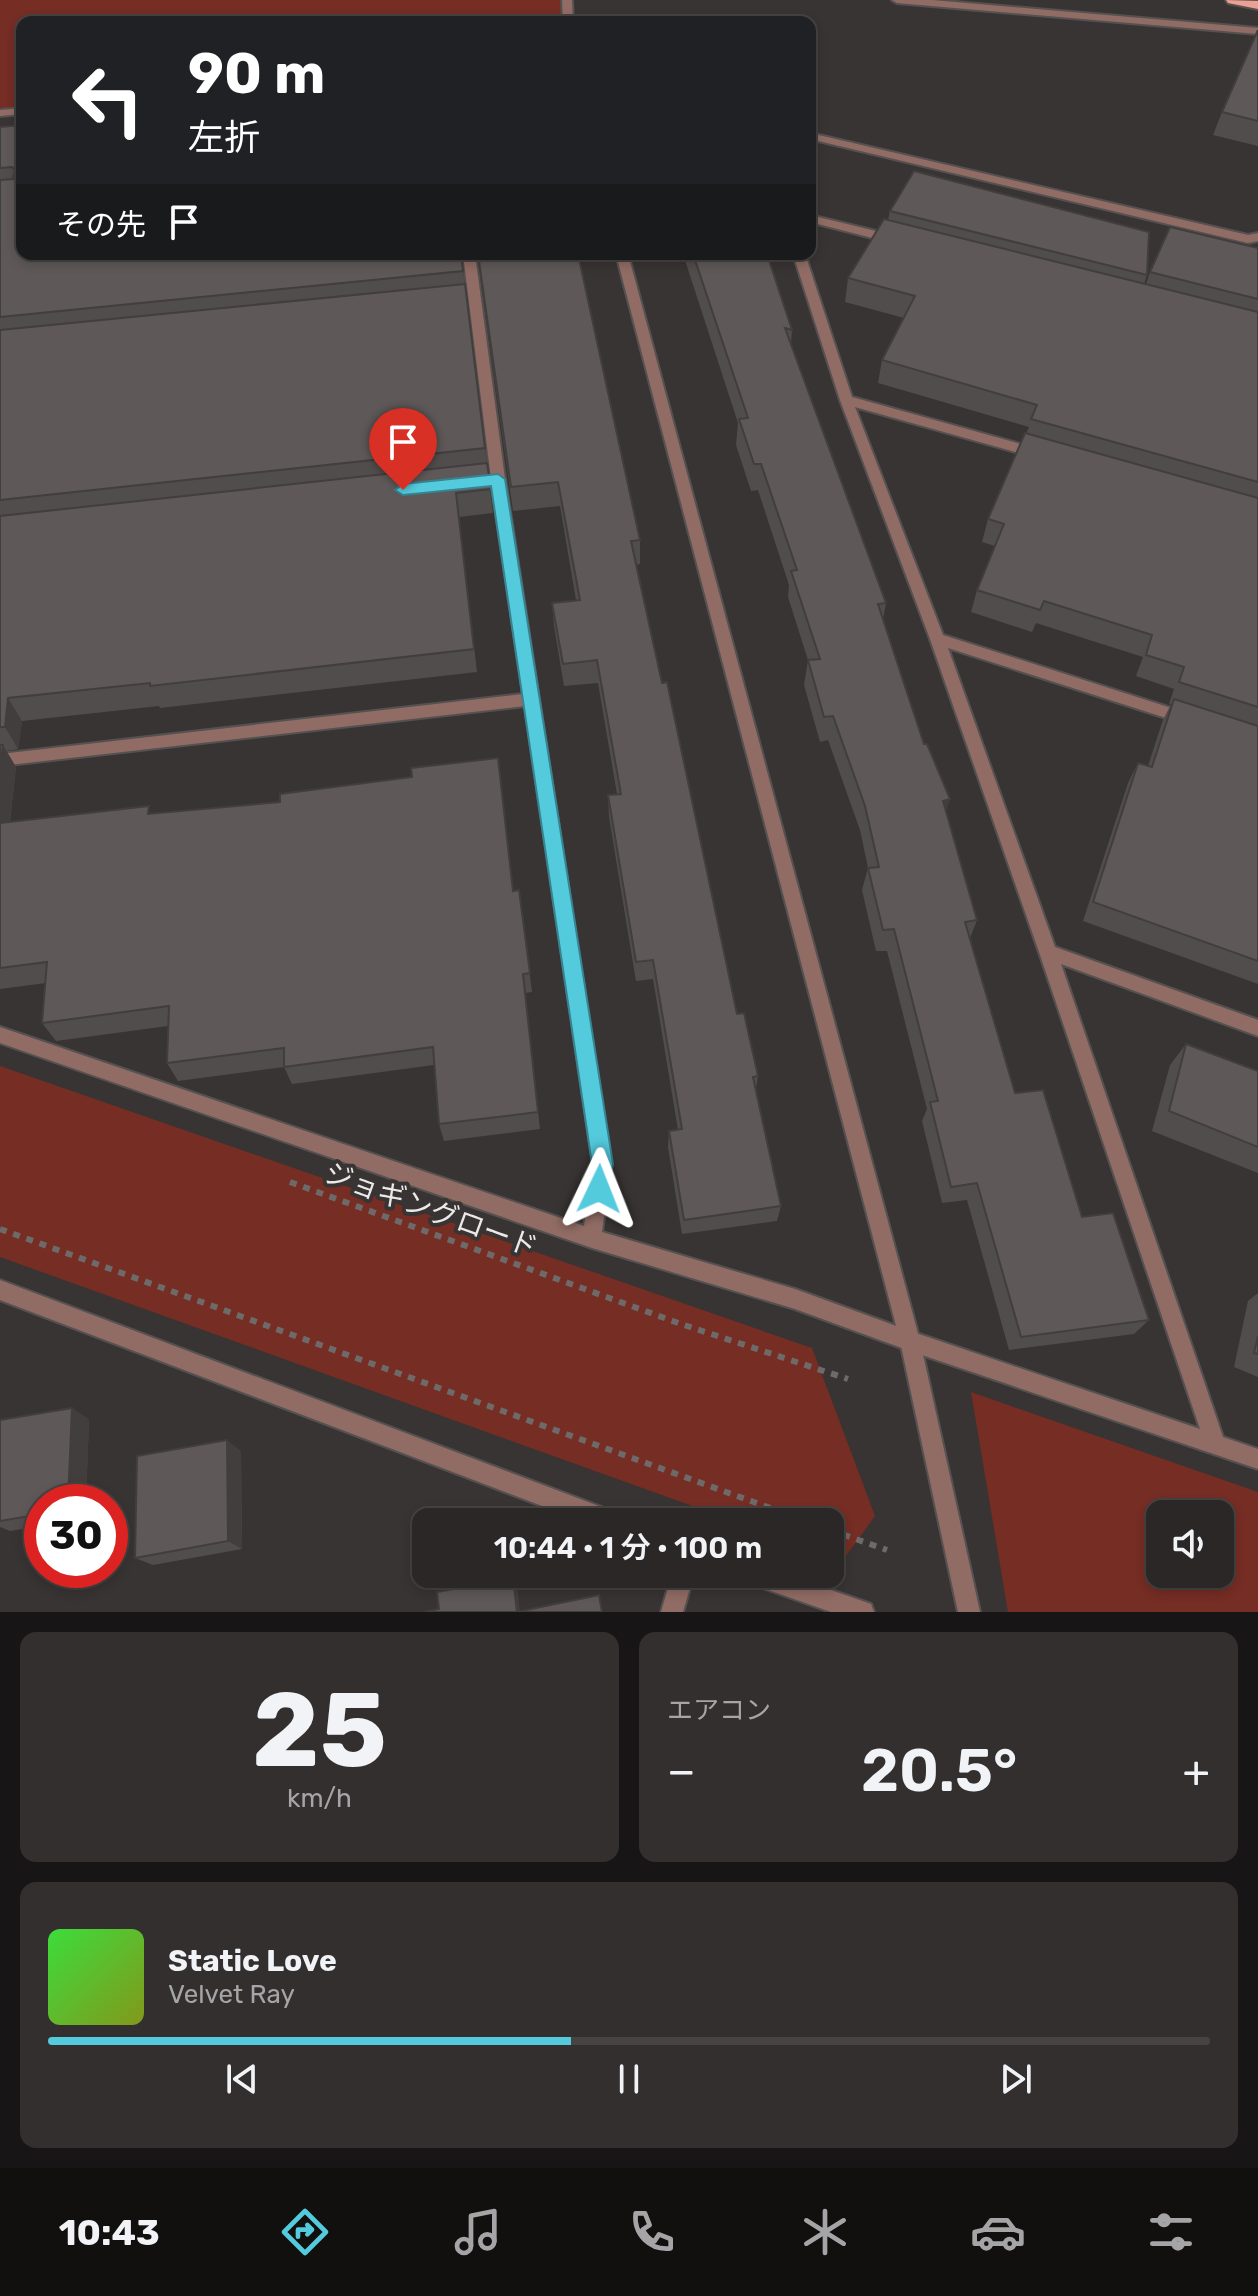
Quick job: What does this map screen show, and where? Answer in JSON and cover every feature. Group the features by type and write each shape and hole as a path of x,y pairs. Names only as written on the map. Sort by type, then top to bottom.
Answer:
{"main road":[{"path":"1232,0 1258,5"}],"street":[{"path":"897,0 1258,31"},
{"path":"816,137 1248,239 1258,237"},
{"path":"816,220 903,242"},
{"path":"470,260 490,480 531,699 602,1164 592,1238"},
{"path":"624,260 910,1341 969,1612"},
{"path":"801,260 846,400 937,639 1048,952 1216,1446"},
{"path":"461,303 476,302"},
{"path":"846,400 1045,455"},
{"path":"937,639 1200,722"},
{"path":"0,760 531,699"},
{"path":"1048,952 1258,1028"},
{"path":"0,1035 592,1238 795,1299 1258,1459"},
{"path":"0,1290 575,1508"},
{"path":"672,1612 679,1588"},
{"path":"794,1588 863,1612"}],"path":[{"name":"ジョギングロード","path":"281,1179 666,1319 848,1379"},
{"path":"0,1229 770,1508"},
{"path":"844,1535 887,1550"}],"shaded area":[{"path":"0,0 567,0 568,16 16,16 16,111 0,112"},
{"path":"0,1066 812,1348 875,1516 844,1559 844,1508 698,1508 0,1257"},
{"path":"971,1392 1258,1492 1258,1612 1008,1612"}],"building":[{"path":"1258,30 1258,121 1222,112"},
{"path":"16,126 16,260 462,260 463,271 0,317 0,180 13,179 15,170 12,167 0,168 0,127"},
{"path":"914,171 1149,232 1147,275 890,211"},
{"path":"884,219 1258,312 1258,482 1031,419 1037,405 882,360 915,296 848,278"},
{"path":"1170,227 1258,248 1258,299 1150,272"},
{"path":"479,260 579,260 640,540 631,541 662,683 667,682 737,1014 744,1013 758,1076 753,1077 781,1206 684,1220 669,1131 682,1129 653,960 636,962 608,795 621,794 597,660 563,664 552,603 580,600 558,482 511,487"},
{"path":"695,260 769,260 792,330 785,328 886,603 878,604 924,744 927,744 950,799 943,801 977,920 965,922 1015,1093 1043,1090 1082,1217 1113,1213 1149,1320 1021,1337 977,1183 951,1187 930,1102 938,1101 894,929 883,930 868,868 879,867 865,806 833,716 824,717 808,660 820,659 791,571 797,570 761,464 754,464 739,419 748,418"},
{"path":"465,284 485,448 0,500 0,330"},
{"path":"1025,433 1258,498 1258,707 1179,682 1184,667 1146,655 1152,635 1044,601 1040,610 977,590 1004,524 988,519"},
{"path":"487,463 491,489 456,493 474,649 150,686 150,683 8,698 5,727 0,727 0,516"},
{"path":"1174,699 1258,726 1258,961 1093,902 1138,763 1152,767"},
{"path":"498,758 513,891 519,890 530,973 523,974 538,1112 439,1124 433,1047 284,1067 284,1048 167,1063 169,1006 42,1023 47,962 0,968 0,823 149,806 148,814 280,802 280,794 412,777 411,768"},
{"path":"1186,1044 1258,1071 1258,1147 1169,1111"},
{"path":"72,1408 69,1484 24,1484 24,1517 0,1521 0,1420"},
{"path":"227,1440 228,1541 135,1558 137,1456"},
{"path":"459,1588 514,1588 517,1612 425,1612 439,1609 437,1592"},
{"path":"599,1595 602,1612 517,1612"}],"route":[{"path":"403,490 498,479 602,1164 599,1189"}]}
